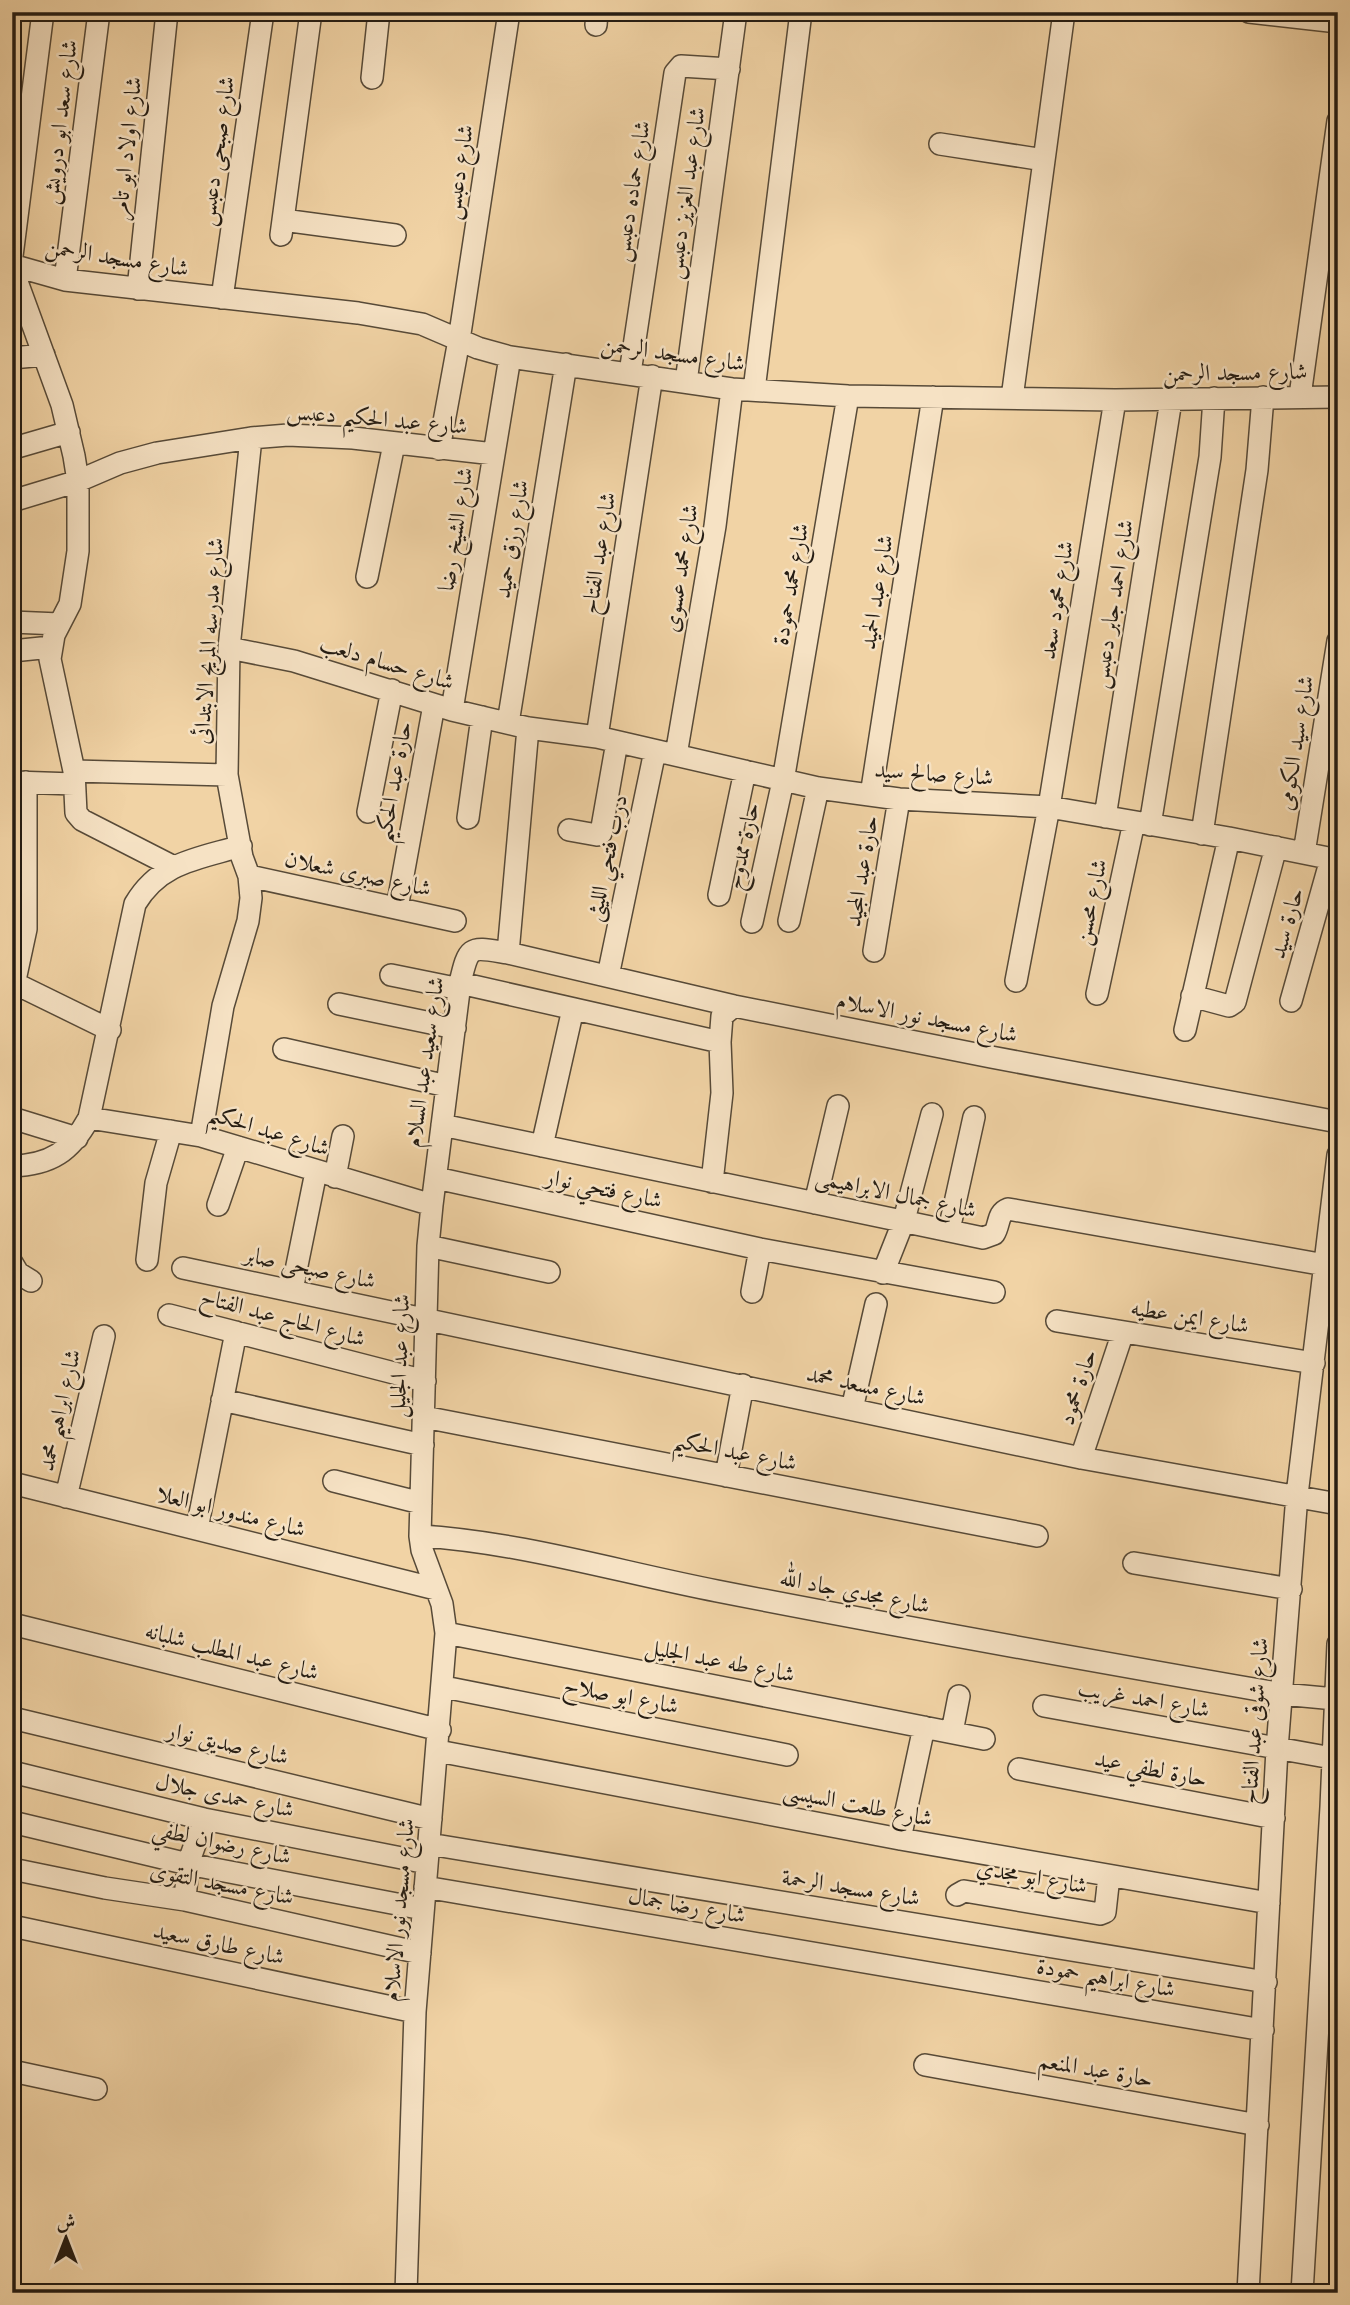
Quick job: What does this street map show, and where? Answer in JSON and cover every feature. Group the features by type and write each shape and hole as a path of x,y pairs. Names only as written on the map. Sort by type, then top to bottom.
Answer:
{"street":[{"path":"12,256 43,12"},
{"name":"شارع سعد ابو درويش","path":"65,280 99,12"},
{"name":"شارع اولاد ابو تامر","path":"138,289 167,12"},
{"name":"شارع صبحى دعبس","path":"222,298 263,12"},
{"path":"311,12 282,227 395,234"},
{"path":"372,78 379,12"},
{"name":"شارع دعبس","path":"459,340 509,12"},
{"name":"شارع عبد العزيز دعبس","path":"686,382 736,12"},
{"path":"754,390 801,12"},
{"path":"1012,398 1064,12"},
{"path":"1249,12 1338,22"},
{"name":"شارع حماده دعبس","path":"630,373 676,73 681,66 729,69"},
{"path":"1300,396 1338,121"},
{"path":"940,144 1044,160"},
{"path":"12,266 69,432 78,481 78,551 70,604 51,647 52,671 74,777 76,813 82,820 172,866"},
{"name":"شارع مسجد الرحمن","path":"12,266 65,280 358,313 422,324 510,357 732,389 848,396 1115,401 1338,397"},
{"path":"439,449 459,340"},
{"path":"12,358 44,355"},
{"name":"شارع الشيخ رضا","path":"443,708 494,454 510,357"},
{"name":"شارع رزق حميد","path":"508,953 518,725 566,364"},
{"name":"شارع عبد الفتاح","path":"569,830 601,834 607,739 652,376"},
{"name":"شارع محمد عسوى","path":"676,755 715,526 732,389"},
{"name":"شارع محمد حمودة","path":"783,781 848,396"},
{"name":"شارع عبد الحميد","path":"872,795 933,397"},
{"path":"1202,834 1257,470 1263,397"},
{"name":"شارع محسن","path":"1097,994 1142,823 1210,457 1214,398"},
{"name":"شارع احمد جابر دعبس","path":"1105,817 1171,400"},
{"name":"شارع محمود سعد","path":"1016,981 1049,807 1115,401"},
{"path":"14,449 69,432"},
{"name":"شارع عبد الحكيم دعبس","path":"12,501 78,481 120,463 158,453 251,438 288,435 354,438 494,454"},
{"name":"شارع مدرسه المريج الابتدائى","path":"201,1136 223,1006 248,921 251,898 249,876 227,775 229,648 251,438"},
{"path":"367,577 394,444"},
{"path":"12,622 59,624"},
{"name":"شارع سيد الكومى","path":"1304,853 1338,641"},
{"path":"12,651 51,647"},
{"name":"شارع حسام دلعب","path":"229,648 294,661 443,708 518,725"},
{"path":"368,812 392,690"},
{"name":"حارة عبد الحكيم","path":"397,908 443,708"},
{"path":"468,818 482,717"},
{"name":"شارع صالح سيد","path":"518,725 607,739 818,788 899,799 1049,807 1335,859"},
{"name":"درب فتحي الليثى","path":"608,976 655,751"},
{"path":"719,895 745,771"},
{"path":"110,1030 13,987 24,941 20,904 19,782 74,777 227,775"},
{"name":"حارة ممدوح","path":"752,922 783,781"},
{"path":"789,921 818,788"},
{"name":"حارة عبد المجيد","path":"874,951 899,799"},
{"path":"1185,1030 1229,838"},
{"path":"12,1166 32,1165 51,1158 77,1138 89,1118 135,904 145,889 157,876 172,866 241,846"},
{"path":"1192,996 1229,1006 1235,1002 1276,847"},
{"name":"حارة سيد","path":"1291,1001 1335,859"},
{"name":"شارع صبرى شعلان","path":"249,876 455,921"},
{"name":"شارع سعيد عبد السلام","path":"436,1178 454,1028 466,958 476,949 508,953"},
{"name":"شارع مسجد نور الاسلام","path":"508,953 734,1006 1338,1122"},
{"path":"391,975 573,1009 720,1042"},
{"path":"339,1004 454,1028"},
{"path":"712,1182 722,1103 722,1016 734,1006"},
{"path":"542,1146 573,1009"},
{"path":"284,1049 447,1086"},
{"path":"815,1203 838,1106"},
{"path":"883,1273 904,1220 932,1114"},
{"path":"949,1230 974,1117"},
{"path":"12,1118 77,1138"},
{"name":"شارع عبد الحكيم","path":"89,1118 201,1136 432,1205"},
{"name":"شارع جمال الابراهيمى","path":"442,1125 983,1238 997,1230 1000,1216 1008,1209 1325,1265"},
{"path":"147,1260 156,1183 171,1130"},
{"path":"292,1290 326,1174 344,1136"},
{"path":"218,1205 237,1147"},
{"name":"شارع شوقى عبد الفتاح","path":"1248,2293 1277,1749 1297,1495 1338,1155"},
{"name":"شارع عبد الجليل","path":"420,1536 428,1246 436,1178"},
{"name":"شارع فتحي نوار","path":"436,1178 760,1249 994,1292"},
{"path":"428,1246 549,1272"},
{"path":"752,1292 760,1249"},
{"path":"12,1264 18,1273 31,1281"},
{"name":"شارع صبحى صابر","path":"183,1268 426,1317"},
{"path":"852,1409 876,1304"},
{"name":"شارع الحاج عبد الفتاح","path":"169,1315 425,1381"},
{"name":"شارع مسعد محمد","path":"426,1317 1081,1458 1338,1504"},
{"name":"شارع ايمن عطيه","path":"1057,1321 1314,1363"},
{"path":"197,1529 236,1332"},
{"name":"حارة محمود","path":"1081,1458 1123,1332"},
{"name":"شارع ابراهيم محمد","path":"66,1497 104,1336"},
{"path":"726,1476 743,1385"},
{"path":"222,1400 423,1445"},
{"name":"شارع عبد الحكيم","path":"424,1418 1037,1536"},
{"path":"334,1481 421,1503"},
{"name":"شارع مندور ابو العلا","path":"12,1483 436,1589"},
{"name":"شارع مسجد نور الاسلام","path":"406,2293 415,2012 444,1687 446,1633 420,1536"},
{"name":"شارع مجدي جاد الله","path":"420,1536 456,1538 523,1549 895,1627 1282,1694 1335,1699"},
{"path":"1134,1563 1291,1589"},
{"name":"شارع عبد المطلب شلبانه","path":"12,1624 440,1730"},
{"name":"شارع طه عبد الجليل","path":"446,1633 984,1739"},
{"path":"1302,2293 1338,1644"},
{"name":"شارع ابو صلاح","path":"444,1687 788,1755"},
{"path":"952,1732 959,1696"},
{"name":"شارع احمد غريب","path":"1044,1706 1332,1758"},
{"name":"شارع صديق نوار","path":"12,1718 431,1819"},
{"path":"900,1839 924,1727"},
{"name":"شارع طلعت السيسى","path":"438,1751 900,1839 1269,1903"},
{"name":"حارة لطفي عيد","path":"1019,1769 1273,1818"},
{"name":"شارع حمدى جلال","path":"12,1772 204,1819 428,1853"},
{"path":"185,1900 188,1864 204,1819"},
{"name":"شارع رضوان لطفي","path":"12,1822 188,1864 423,1909"},
{"name":"شارع مسجد الرحمة","path":"428,1853 1266,1982"},
{"name":"شارع مسجد التقوى","path":"12,1868 105,1888 185,1900 420,1952"},
{"name":"شارع ابو مجدي","path":"957,1895 964,1891 1100,1914 1105,1912 1109,1875"},
{"name":"شارع رضا جمال","path":"425,1887 941,1975"},
{"name":"شارع طارق سعيد","path":"12,1926 415,2012"},
{"name":"شارع ابراهيم حمودة","path":"941,1975 1263,2030"},
{"name":"حارة عبد المنعم","path":"925,2065 1258,2125"},
{"path":"12,2071 96,2089"}]}
